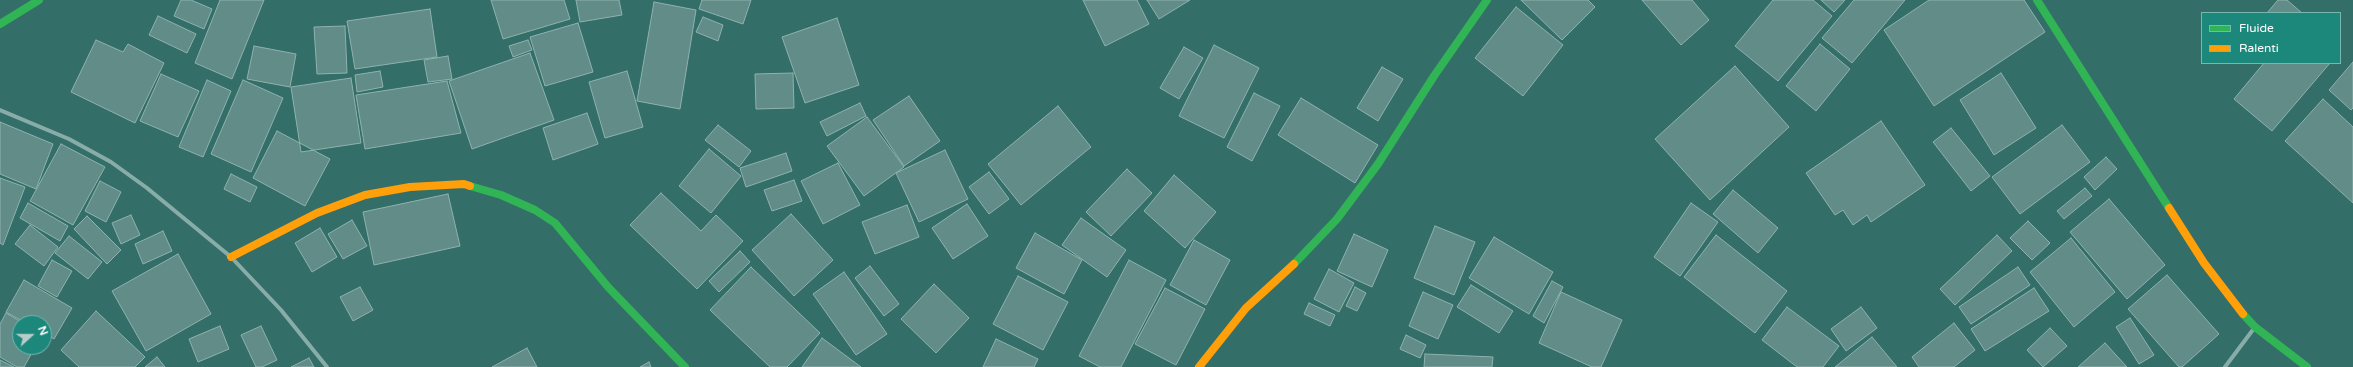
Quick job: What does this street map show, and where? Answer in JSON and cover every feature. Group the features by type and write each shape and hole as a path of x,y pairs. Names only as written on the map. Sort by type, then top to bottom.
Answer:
{"main road":[{"path":"0,24 39,0"},
{"path":"1198,367 1246,308 1308,251 1338,219 1378,164 1434,76 1486,0"},
{"path":"2037,0 2204,263 2233,302 2255,327 2307,367"},
{"path":"231,257 317,213 365,196 410,187 464,184 500,195 535,210 555,223 608,287 685,367"}],"street":[{"path":"0,110 69,139 111,162 147,188 231,257 280,310 327,367"},
{"path":"2225,367 2255,327"}],"building":[{"path":"181,0 191,0 212,9 204,29 174,16"},
{"path":"220,0 264,0 232,79 195,63"},
{"path":"491,0 564,0 570,19 503,39"},
{"path":"576,0 619,0 622,15 580,22"},
{"path":"702,0 751,0 743,24 699,9"},
{"path":"1083,0 1137,0 1149,24 1105,46"},
{"path":"1147,0 1190,0 1159,19"},
{"path":"1521,0 1588,0 1595,7 1562,40"},
{"path":"1642,0 1692,0 1709,20 1681,45"},
{"path":"1773,0 1813,0 1832,16 1778,81 1735,46"},
{"path":"1821,0 1845,0 1834,12"},
{"path":"1854,0 1905,0 1852,63 1822,38"},
{"path":"1929,0 2024,0 2045,32 1934,106 1884,30"},
{"path":"2278,0 2287,0 2301,12 2268,12"},
{"path":"654,2 696,10 680,109 637,101"},
{"path":"1516,7 1563,45 1523,96 1475,58"},
{"path":"430,9 437,57 355,69 347,21"},
{"path":"158,16 196,34 187,53 149,35"},
{"path":"703,17 723,25 718,41 696,32"},
{"path":"837,18 859,85 805,103 782,37"},
{"path":"578,23 593,72 545,86 530,37"},
{"path":"345,26 347,73 317,74 314,27"},
{"path":"96,40 123,52 128,44 164,63 135,123 71,92"},
{"path":"528,40 532,50 513,57 509,46"},
{"path":"1820,44 1850,69 1816,111 1786,86"},
{"path":"1214,45 1259,68 1224,138 1179,116"},
{"path":"254,46 296,54 290,87 247,79"},
{"path":"1184,47 1203,58 1179,99 1160,88"},
{"path":"530,53 554,120 472,149 449,81"},
{"path":"448,56 452,79 428,82 424,60"},
{"path":"2353,62 2353,108 2351,110 2329,90"},
{"path":"2263,64 2329,64 2272,131 2234,99"},
{"path":"1735,66 1789,127 1710,200 1655,139"},
{"path":"1382,67 1403,79 1378,121 1357,108"},
{"path":"380,71 383,87 357,92 355,75"},
{"path":"627,71 643,127 605,138 589,82"},
{"path":"793,73 794,108 756,109 755,74"},
{"path":"2001,73 2036,128 1994,155 1960,100"},
{"path":"161,74 199,91 178,137 140,121"},
{"path":"351,78 361,143 301,152 291,87"},
{"path":"207,80 231,91 203,157 179,147"},
{"path":"243,80 283,98 251,172 211,154"},
{"path":"447,81 461,133 365,149 356,95"},
{"path":"1254,93 1280,106 1252,161 1227,147"},
{"path":"909,96 940,141 904,166 873,120"},
{"path":"1301,98 1378,145 1355,183 1278,135"},
{"path":"2323,99 2353,127 2353,203 2285,141"},
{"path":"860,103 866,116 827,136 820,122"},
{"path":"1058,106 1091,147 1021,205 988,164"},
{"path":"587,113 598,144 553,160 543,128"},
{"path":"867,117 904,167 864,196 827,146"},
{"path":"1881,121 1925,185 1871,222 1867,215 1853,225 1843,210 1835,215 1806,173"},
{"path":"0,122 53,144 36,189 0,174"},
{"path":"718,125 751,151 739,167 705,140"},
{"path":"2062,125 2090,162 2020,214 1992,177"},
{"path":"1951,128 1990,176 1971,191 1933,142"},
{"path":"277,131 330,159 305,206 253,178"},
{"path":"61,144 105,167 73,225 30,201"},
{"path":"709,149 741,176 711,213 679,186"},
{"path":"945,150 968,199 919,222 896,173"},
{"path":"786,153 792,171 746,187 740,168"},
{"path":"2106,157 2117,169 2095,190 2084,177"},
{"path":"838,163 860,205 823,224 801,181"},
{"path":"1127,169 1152,193 1111,236 1086,212"},
{"path":"989,172 1009,199 989,214 969,187"},
{"path":"231,174 257,187 250,202 224,189"},
{"path":"1174,175 1216,212 1185,248 1144,211"},
{"path":"0,178 25,187 3,245 0,243"},
{"path":"794,180 802,201 772,211 764,190"},
{"path":"100,181 121,192 106,222 85,211"},
{"path":"2085,188 2092,196 2064,219 2057,211"},
{"path":"1733,190 1778,228 1758,253 1713,214"},
{"path":"661,193 701,231 716,215 743,241 697,289 630,225"},
{"path":"448,194 460,246 374,265 363,212"},
{"path":"2109,199 2165,265 2127,299 2070,232"},
{"path":"28,203 68,226 60,241 20,218"},
{"path":"1691,203 1718,222 1680,276 1654,257"},
{"path":"967,204 988,236 953,259 932,228"},
{"path":"907,205 919,237 875,254 862,222"},
{"path":"791,214 833,260 794,296 752,250"},
{"path":"131,215 140,235 121,244 112,223"},
{"path":"87,216 121,250 107,264 74,229"},
{"path":"1081,218 1126,250 1107,277 1062,245"},
{"path":"352,220 367,246 343,259 328,234"},
{"path":"2028,221 2050,243 2032,260 2010,238"},
{"path":"30,225 58,247 44,266 15,244"},
{"path":"1435,226 1475,242 1454,295 1414,278"},
{"path":"320,228 337,257 312,272 295,243"},
{"path":"163,231 172,251 143,264 135,244"},
{"path":"1035,233 1082,260 1064,294 1016,268"},
{"path":"1354,234 1388,250 1372,287 1337,271"},
{"path":"1716,235 1787,291 1755,333 1684,277"},
{"path":"1997,235 2012,251 1955,305 1940,289"},
{"path":"69,236 102,262 88,279 55,253"},
{"path":"1494,237 1553,272 1529,314 1469,278"},
{"path":"2071,238 2115,292 2074,327 2030,272"},
{"path":"1194,240 1230,260 1206,305 1170,285"},
{"path":"740,251 750,262 719,292 709,281"},
{"path":"178,254 211,314 146,351 112,291"},
{"path":"52,260 72,271 57,297 38,286"},
{"path":"1129,260 1166,280 1121,367 1100,367 1079,356"},
{"path":"870,266 899,304 884,316 855,278"},
{"path":"751,267 820,333 787,367 770,367 710,310"},
{"path":"2018,267 2030,285 1971,324 1959,307"},
{"path":"1329,269 1354,283 1339,312 1314,299"},
{"path":"844,272 887,334 856,355 813,294"},
{"path":"2167,275 2219,334 2182,367 2179,367 2128,309"},
{"path":"1018,276 1068,302 1043,350 993,324"},
{"path":"24,280 72,308 54,339 52,338 52,315 12,315 6,312"},
{"path":"1552,281 1563,287 1544,323 1533,316"},
{"path":"934,284 969,318 936,353 901,319"},
{"path":"1471,285 1513,311 1499,333 1457,307"},
{"path":"360,287 373,310 353,321 340,297"},
{"path":"1355,287 1366,293 1357,311 1346,306"},
{"path":"1165,288 1205,309 1176,365 1135,344"},
{"path":"2034,288 2049,311 1985,351 1971,329"},
{"path":"1423,292 1453,305 1438,339 1409,326"},
{"path":"1561,292 1622,320 1601,367 1592,367 1539,343"},
{"path":"1309,303 1335,315 1330,326 1304,314"},
{"path":"1787,307 1839,346 1823,367 1797,367 1762,340"},
{"path":"1861,307 1877,328 1846,351 1831,329"},
{"path":"96,311 145,357 135,367 79,367 61,350"},
{"path":"6,313 12,317 12,355 31,355 24,367 17,367 0,357 0,324"},
{"path":"2130,318 2154,355 2139,364 2116,327"},
{"path":"1954,323 1975,350 1954,367 1919,367 1912,357"},
{"path":"220,326 229,349 198,362 189,339"},
{"path":"261,326 277,360 262,367 256,367 241,335"},
{"path":"2050,328 2067,346 2043,367 2027,350"},
{"path":"1406,335 1426,345 1420,358 1400,349"},
{"path":"1872,337 1897,367 1835,367"},
{"path":"822,338 861,367 802,367"},
{"path":"996,339 1038,359 1034,367 983,367"},
{"path":"2105,343 2127,367 2078,367"},
{"path":"527,348 537,367 492,367"},
{"path":"1425,354 1493,357 1492,367 1424,367"},
{"path":"157,357 165,367 145,367"},
{"path":"309,358 314,367 291,367"},
{"path":"0,360 14,367 0,367"},
{"path":"649,362 651,367 640,367"}],"traffic: fast":[{"path":"0,24 39,0"},
{"path":"1294,264 1337,219 1378,164 1434,76 1487,0"},
{"path":"2037,0 2169,208"},
{"path":"470,186 501,195 535,210 555,223 608,287 685,367"},
{"path":"2243,314 2255,327 2307,367"}],"traffic: slow":[{"path":"231,257 317,213 365,195 410,187 464,184 470,186"},
{"path":"2169,208 2204,263 2243,314"},
{"path":"1199,367 1246,308 1294,264"}]}
